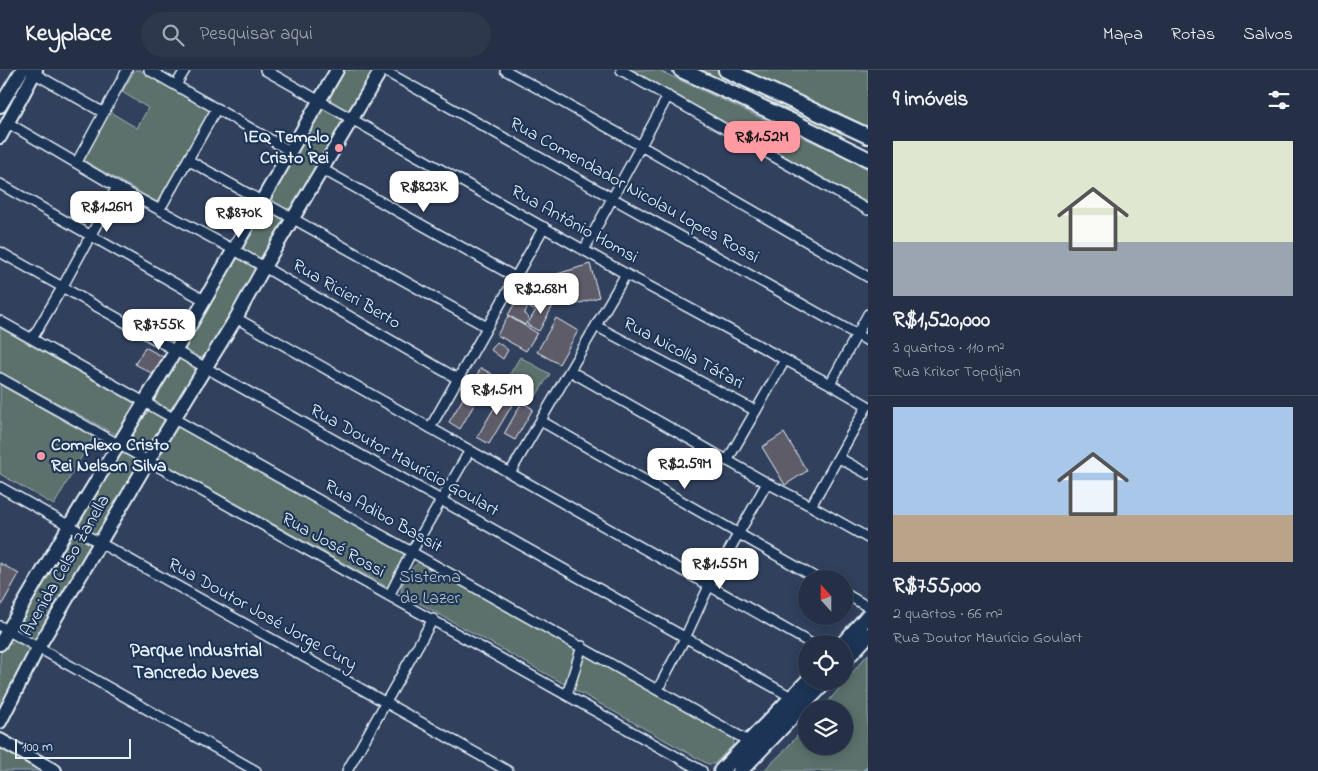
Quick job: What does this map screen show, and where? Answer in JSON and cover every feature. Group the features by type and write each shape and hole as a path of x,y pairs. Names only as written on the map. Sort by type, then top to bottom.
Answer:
{"main road":[{"path":"681,70 798,124 868,159"},
{"path":"726,70 868,136"},
{"path":"851,635 868,616"},
{"path":"853,651 868,635"},
{"path":"721,771 800,690"},
{"path":"740,771 817,690"}],"street":[{"path":"77,162 127,70"},
{"path":"149,70 290,150"},
{"path":"176,85 185,70"},
{"name":"Rua Antônio Homsi","path":"265,70 626,274 868,406"},
{"name":"Avenida Celso Zanella","path":"0,644 4,628 69,526 176,350 232,249 337,70"},
{"name":"Avenida Celso Zanella","path":"0,722 38,648 148,461 236,318 351,118 382,70"},
{"name":"Rua Comendador Nicolau Lopes Rossi","path":"382,70 868,341"},
{"path":"505,70 868,277"},
{"path":"621,70 868,210"},
{"path":"30,71 104,113"},
{"path":"0,106 30,71"},
{"path":"0,137 30,71"},
{"path":"584,250 668,96"},
{"path":"160,209 217,108"},
{"name":"Rua Ricieri Berto","path":"8,122 117,187 264,267 458,379"},
{"path":"188,160 487,327"},
{"path":"322,169 515,277"},
{"path":"0,184 204,300"},
{"path":"32,339 117,187"},
{"path":"430,428 544,227"},
{"name":"Rua Doutor Maurício Goulart","path":"0,252 793,698"},
{"path":"510,473 626,274"},
{"path":"830,384 868,314"},
{"path":"236,318 798,636"},
{"name":"Rua Adibo Bassit","path":"0,321 750,742"},
{"name":"Rua Nicolla Táfari","path":"596,326 756,411"},
{"path":"727,461 785,360"},
{"path":"570,371 767,484 868,538"},
{"name":"Rua José Rossi","path":"0,378 702,771"},
{"path":"811,506 868,406"},
{"path":"540,421 802,570"},
{"path":"389,596 470,450"},
{"path":"839,458 868,474"},
{"path":"658,689 685,638 709,586 767,484"},
{"name":"Rua Doutor José Jorge Cury","path":"0,487 508,771"},
{"path":"853,598 868,607"},
{"path":"346,771 433,619"},
{"path":"4,628 256,771"},
{"path":"567,695 582,646"},
{"path":"0,740 55,771"}],"green space":[{"path":"135,70 140,70 212,109 157,202 83,160 110,112 137,128 148,108 122,92"},
{"path":"342,70 377,70 353,108 345,110 331,101 330,94"},
{"path":"632,70 658,70 868,169 868,203"},
{"path":"694,70 716,70 842,128 841,138"},
{"path":"746,70 868,70 868,129"},
{"path":"326,109 342,118 344,122 292,208 285,209 271,200 270,194 321,110"},
{"path":"267,208 283,216 286,224 263,259 255,258 245,251 241,243 262,210"},
{"path":"236,259 249,263 257,273 210,353 197,358 187,351 182,342 231,262"},
{"path":"0,328 132,402 135,406 123,431 117,435 0,372"},
{"path":"180,357 194,365 191,382 175,406 171,409 160,406 152,398 172,361"},
{"path":"520,357 550,374 536,396 507,379"},
{"name":"Complexo Cristo Rei Nelson Silva","path":"0,385 93,437 54,505 0,474"},
{"path":"151,410 162,416 166,425 148,451 134,448 127,436 144,412"},
{"name":"Sistema de Lazer","path":"174,423 407,552 389,588 154,458"},
{"path":"125,452 139,460 141,467 103,532 94,535 82,527 78,519 116,456"},
{"path":"75,535 94,548 41,639 29,639 23,635 18,625 67,538"},
{"name":"Sistema de Lazer","path":"420,561 734,739 733,745 714,764 708,764 401,593 407,575"},
{"path":"12,642 24,646 30,656 0,708 0,654 7,643"},
{"path":"868,654 868,771 763,771 798,735 798,755 853,755 853,700 830,700 838,690 853,690 853,672"},
{"path":"0,746 43,771 0,771"}],"building":[{"path":"590,264 599,297 571,306 565,302 557,274"},
{"path":"524,287 542,297 534,310 528,307 524,314 529,318 525,325 508,315"},
{"path":"543,298 554,304 539,331 527,325"},
{"path":"508,316 537,333 526,351 497,335"},
{"path":"556,318 578,331 559,364 537,352"},
{"path":"497,342 508,350 503,359 491,350"},
{"path":"145,347 163,357 153,374 135,364"},
{"path":"481,368 492,374 460,429 449,422"},
{"path":"506,388 518,395 489,444 477,437"},
{"path":"522,402 533,409 515,440 504,434"},
{"path":"784,433 807,471 785,485 762,447"},
{"path":"0,563 19,574 0,608"}],"waterway":[{"path":"863,771 868,767"}],"place":[{"name":"IEQ Templo Cristo Rei","path":"339,148"},
{"name":"Complexo Cristo Rei Nelson Silva","path":"41,456"}],"district":[{"name":"Parque Industrial Tancredo Neves","path":"196,662"}]}
